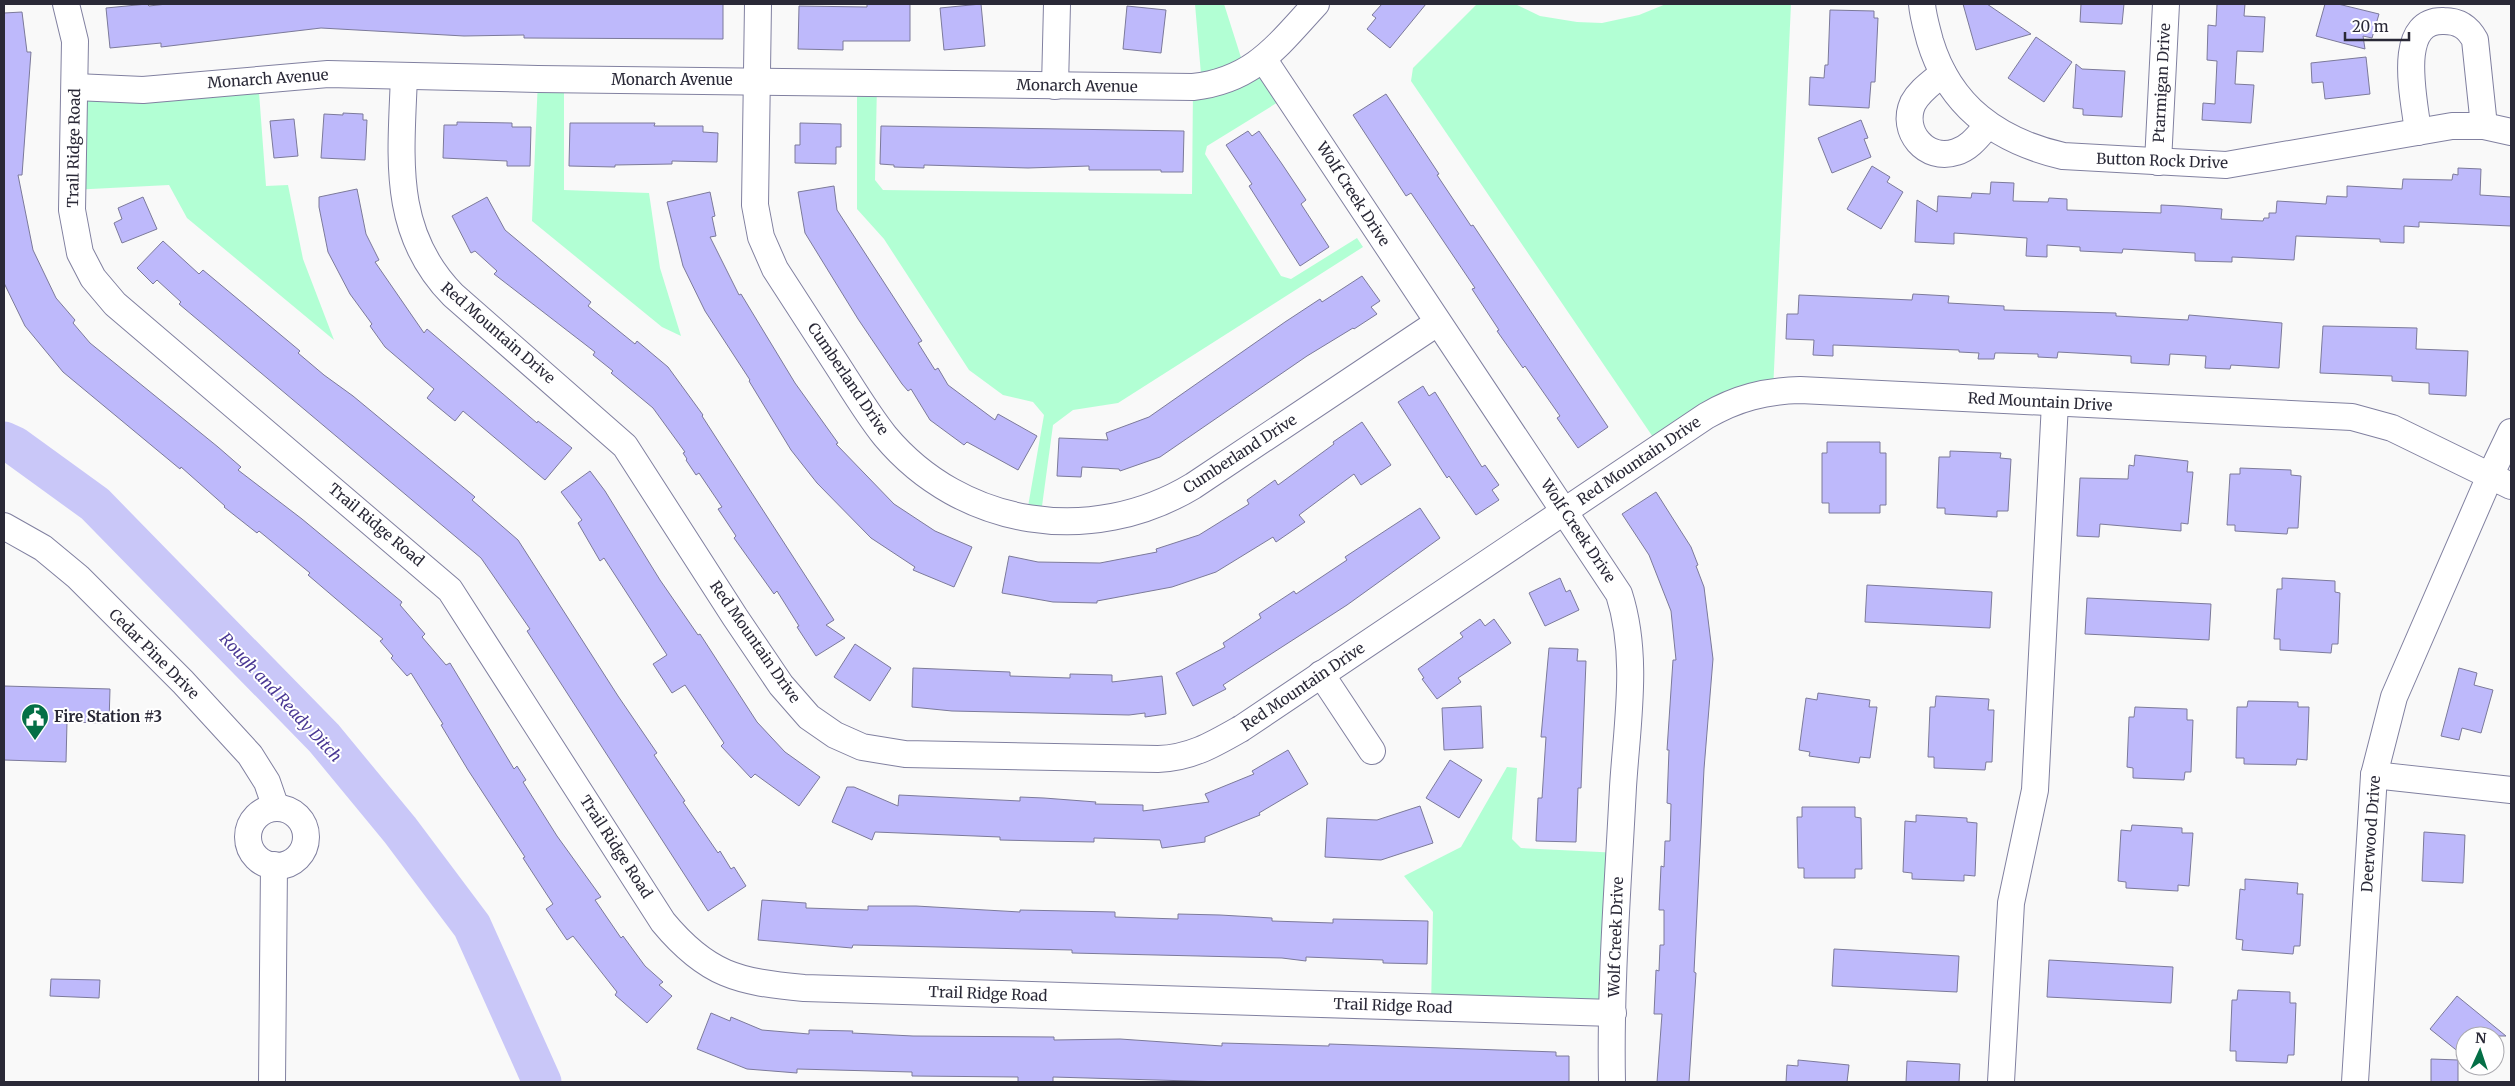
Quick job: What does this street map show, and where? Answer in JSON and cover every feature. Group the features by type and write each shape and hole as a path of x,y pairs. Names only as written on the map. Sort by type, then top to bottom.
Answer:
{"street":[{"name":"Trail Ridge Road","path":"66,4 75,41 75,87 70,190 80,253 93,278 115,304 450,590 663,922 677,938 710,965 747,982 804,988 1613,1013"},
{"name":"Cumberland Drive","path":"758,4 756,205 761,237 774,269 886,437 934,480 993,509 1033,520 1078,522 1122,516 1157,505 1194,486 1437,323"},
{"path":"1055,86 1057,4"},
{"name":"Monarch Avenue","path":"75,87 144,90 328,74 1174,88 1202,86 1235,76 1264,60 1316,4"},
{"name":"Button Rock Drive","path":"1922,4 1930,39 1943,73 1960,100 1988,125 2024,144 2063,156 2226,165 2452,126 2484,126 2511,132"},
{"name":"Ptarmigan Drive","path":"2158,162 2166,4"},
{"path":"2418,132 2411,50 2416,36 2422,28 2440,21 2462,25 2470,31 2475,40 2484,126"},
{"name":"Wolf Creek Drive","path":"1264,60 1437,323 1615,586 1624,610 1631,662 1613,1013 1612,1082"},
{"path":"1943,73 1924,89 1914,102 1909,121 1915,140 1932,151 1951,153 1970,144 1988,125"},
{"name":"Red Mountain Drive","path":"404,76 402,143 404,198 414,238 432,272 453,295 625,446 781,684 810,717 828,731 862,747 889,752 1172,759 1195,753 1224,738 1706,416 1722,407 1756,394 1800,390 2352,418 2392,428 2500,481"},
{"path":"2001,1082 2011,903 2035,790 2055,403"},
{"name":"Deerwood Drive","path":"2355,1082 2374,775 2394,697 2500,481 2511,432"},
{"name":"Cedar Pine Drive","path":"4,526 43,548 78,577 183,682 250,755 267,782 276,808"},
{"path":"1321,674 1372,751"},
{"path":"2374,775 2511,790"},
{"path":"276,808 294,813 305,828 306,838 299,855 283,865 274,865 264,863 251,850 248,831 258,814 276,808"},
{"path":"272,1082 274,865"}],"green space":[{"path":"1195,4 1224,4 1245,70 1264,60 1288,96 1207,146 1205,154 1281,276 1291,279 1357,238 1363,247 1118,403 1073,410 1053,425 1040,521 1026,518 1044,415 1033,402 1003,395 969,370 884,239 857,209 857,84 877,84 875,180 883,190 1192,194 1193,87 1202,86"},
{"path":"1477,4 1515,4 1540,16 1577,22 1602,23 1639,15 1666,4 1791,4 1773,391 1659,446 1411,81 1413,68"},
{"path":"258,79 266,186 288,185 303,259 334,340 187,218 169,185 71,190 75,87"},
{"path":"538,79 564,80 564,190 649,193 660,268 681,336 662,327 532,221"},
{"path":"1507,767 1517,768 1512,839 1521,848 1620,853 1613,1013 1431,1007 1433,912 1404,876 1461,847"}],"building":[{"path":"147,4 149,6 167,4 723,4 723,39 524,38 524,35 464,36 321,28 161,47 161,43 110,48 106,8"},
{"path":"867,4 910,4 910,41 843,41 843,50 798,49 799,6 867,7"},
{"path":"981,4 985,46 944,50 940,8"},
{"path":"1382,4 1426,4 1390,48 1367,29 1376,18 1372,15"},
{"path":"1963,4 1987,4 2031,34 1976,50"},
{"path":"2081,4 2124,4 2122,24 2080,22"},
{"path":"2217,4 2245,4 2244,16 2265,17 2263,52 2237,51 2235,84 2254,85 2251,123 2202,120 2203,103 2215,104 2217,61 2207,60 2208,25 2216,26"},
{"path":"2325,4 2338,4 2379,14 2372,38 2363,36 2365,49 2316,36"},
{"path":"1127,6 1166,10 1161,53 1123,49"},
{"path":"1830,10 1874,11 1874,18 1878,18 1875,82 1871,82 1869,108 1809,105 1810,77 1824,78 1825,65 1828,65"},
{"path":"22,12 27,52 31,52 22,175 18,175 33,250 56,298 75,320 73,323 90,343 218,447 241,467 238,470 302,519 402,602 400,605 425,634 422,637 446,665 450,663 514,769 517,766 526,780 523,782 557,836 601,897 595,900 621,938 623,936 645,966 663,982 659,985 672,996 647,1023 615,995 617,992 573,936 567,940 546,909 553,904 523,858 525,857 468,770 441,725 443,724 411,673 407,676 391,658 393,656 380,641 383,639 308,575 310,573 259,531 257,533 224,507 181,467 180,469 63,372 25,326 4,283 4,13"},
{"path":"2036,37 2072,62 2044,102 2008,78"},
{"path":"2366,57 2370,94 2325,99 2323,82 2312,83 2311,63"},
{"path":"2076,64 2082,69 2125,71 2122,117 2083,115 2083,109 2073,108"},
{"path":"1386,94 1471,226 1473,225 1608,427 1578,448 1557,418 1560,416 1525,366 1523,368 1497,331 1499,330 1472,289 1475,288 1411,193 1406,196 1353,115"},
{"path":"343,113 363,114 363,120 367,120 365,160 321,158 324,114 343,115"},
{"path":"294,119 298,156 274,158 270,121"},
{"path":"1861,120 1868,138 1864,139 1871,157 1832,173 1818,138"},
{"path":"457,122 512,123 512,127 531,127 530,166 507,166 507,161 443,158 444,125 457,125"},
{"path":"570,123 655,123 654,126 703,126 703,132 718,133 717,162 672,161 672,164 615,165 615,167 569,166"},
{"path":"800,123 841,124 841,147 836,147 836,164 795,163 795,145 800,145"},
{"path":"881,126 1184,131 1183,172 1161,172 1161,170 1089,170 1089,166 1028,168 924,165 924,168 894,167 894,165 880,164"},
{"path":"1248,131 1252,136 1259,131 1306,200 1301,204 1329,247 1300,266 1249,186 1252,184 1226,145"},
{"path":"1872,166 1890,177 1887,182 1903,192 1881,229 1847,209"},
{"path":"2458,168 2481,169 2480,195 2511,197 2511,226 2419,222 2419,227 2404,226 2404,243 2380,242 2380,239 2296,236 2294,260 2232,257 2232,262 2195,261 2195,253 2123,249 2122,253 2080,251 2080,247 2047,245 2047,257 2026,256 2027,238 1954,233 1954,244 1915,242 1917,200 1937,212 1938,196 1971,198 1972,193 1990,194 1991,182 2014,183 2013,201 2048,202 2049,198 2067,199 2067,210 2161,213 2161,205 2181,206 2222,209 2221,219 2263,221 2264,218 2269,218 2269,213 2276,213 2277,201 2326,204 2327,196 2347,197 2347,186 2402,189 2403,179 2452,180 2453,174 2458,175"},
{"path":"834,186 837,210 922,341 918,343 935,370 938,368 948,385 995,420 998,414 1037,436 1018,470 967,442 964,445 930,420 911,389 908,391 902,384 858,319 805,233 798,192"},
{"path":"357,189 366,234 379,260 375,262 424,333 427,329 537,423 538,421 572,448 545,480 463,411 455,421 427,398 434,389 385,347 370,326 372,324 350,294 328,252 319,207 319,197"},
{"path":"710,192 715,216 712,217 716,236 710,237 739,295 741,294 795,383 838,443 836,444 894,504 935,531 972,547 954,587 913,570 915,567 871,538 817,483 791,450 750,380 705,311 683,266 667,202"},
{"path":"143,197 157,229 122,243 114,223 122,219 118,208"},
{"path":"487,197 505,230 591,302 588,306 635,344 637,341 668,367 703,415 834,620 826,625 845,638 816,656 777,591 774,594 734,538 736,536 718,509 722,507 699,473 696,475 686,460 683,453 685,452 653,408 611,373 613,371 593,355 595,352 494,274 497,271 475,251 471,253 452,216"},
{"path":"163,241 199,274 203,270 300,351 298,353 324,375 353,396 475,497 472,500 518,540 618,696 657,753 654,755 685,801 683,802 718,853 720,851 731,869 734,867 746,886 708,911 527,631 530,629 481,558 179,304 181,302 157,280 153,284 137,268"},
{"path":"1362,276 1380,301 1371,307 1377,314 1307,356 1160,457 1120,471 1119,469 1082,467 1081,477 1057,476 1059,438 1108,440 1106,433 1149,417 1285,322 1320,299 1322,302"},
{"path":"1913,294 1949,296 1948,303 2004,306 2004,310 2116,313 2116,316 2188,320 2189,315 2282,323 2279,368 2231,365 2230,369 2205,368 2206,356 2170,354 2169,365 2131,363 2131,356 2058,352 2057,358 2038,357 2038,354 1995,353 1994,359 1978,359 1979,353 1959,352 1959,350 1833,345 1833,356 1813,355 1814,340 1786,339 1787,314 1798,314 1799,295 1912,300"},
{"path":"2323,326 2417,328 2416,349 2468,351 2466,396 2429,394 2429,383 2392,381 2392,376 2320,373"},
{"path":"1423,386 1429,396 1435,392 1482,467 1485,465 1499,485 1492,490 1499,500 1476,515 1449,476 1447,478 1398,402"},
{"path":"1362,422 1391,465 1361,485 1354,474 1299,515 1305,522 1276,542 1273,537 1216,572 1172,587 1097,601 1097,603 1053,602 1002,593 1009,556 1038,562 1100,563 1157,552 1156,549 1199,535 1249,504 1247,500 1275,480 1278,485"},
{"path":"1827,442 1880,442 1880,453 1886,453 1886,505 1880,505 1880,513 1829,513 1829,503 1822,503 1822,453 1827,453"},
{"path":"1950,451 2001,453 2000,458 2011,459 2008,511 1997,511 1997,517 1945,514 1945,508 1937,508 1939,457 1950,457"},
{"path":"2135,455 2188,461 2187,472 2193,472 2188,524 2181,523 2181,531 2100,524 2099,537 2077,536 2080,478 2128,479 2129,465 2134,466"},
{"path":"2240,468 2291,470 2291,475 2301,476 2298,528 2288,528 2287,534 2235,531 2235,525 2227,525 2230,474 2240,474"},
{"path":"590,471 605,491 660,580 698,635 700,634 757,722 785,752 820,777 799,806 755,774 751,778 721,746 724,743 685,685 672,693 653,664 667,655 604,558 600,561 578,523 582,520 561,492"},
{"path":"1656,492 1691,547 1698,565 1696,566 1704,587 1713,659 1704,769 1694,972 1696,973 1689,1082 1657,1082 1662,1014 1654,1014 1656,970 1659,971 1660,945 1664,945 1664,910 1659,910 1661,866 1664,867 1665,841 1670,841 1671,804 1667,803 1669,750 1667,750 1673,660 1676,660 1671,611 1649,555 1622,514"},
{"path":"1420,508 1440,538 1347,605 1223,685 1226,689 1193,706 1176,673 1225,647 1223,643 1261,618 1259,614 1294,591 1296,594 1347,560 1345,557"},
{"path":"1560,578 1566,592 1570,590 1579,610 1545,626 1529,593"},
{"path":"2282,578 2335,581 2335,592 2340,593 2338,644 2332,644 2331,653 2280,650 2280,639 2274,639 2277,589 2282,589"},
{"path":"1867,585 1992,592 1990,628 1865,622"},
{"path":"2087,598 2211,604 2209,640 2085,634"},
{"path":"1480,619 1485,626 1494,619 1511,643 1458,678 1461,682 1437,699 1422,679 1424,678 1418,669 1463,637 1460,633"},
{"path":"855,644 891,668 870,701 834,677"},
{"path":"1549,648 1578,649 1577,661 1586,661 1581,788 1578,788 1576,842 1536,841 1538,798 1542,798 1546,737 1541,737"},
{"path":"913,668 1010,672 1010,676 1070,678 1070,674 1112,675 1112,682 1162,676 1166,714 1145,717 1145,713 1129,715 952,711 912,707"},
{"path":"2459,668 2477,673 2474,685 2493,690 2481,733 2462,728 2459,740 2441,736"},
{"name":"Fire Station #3","path":"4,686 110,689 109,723 67,722 66,762 4,760"},
{"path":"1818,693 1870,700 1869,707 1877,707 1870,758 1860,757 1859,763 1809,756 1810,752 1799,750 1806,698 1817,700"},
{"path":"1936,696 1989,699 1988,710 1994,710 1992,762 1986,762 1985,770 1934,768 1934,757 1928,757 1930,707 1935,707"},
{"path":"2248,701 2298,702 2298,707 2309,707 2307,760 2297,759 2296,765 2244,764 2244,758 2236,758 2237,707 2247,707"},
{"path":"1481,706 1483,748 1444,750 1442,708"},
{"path":"2135,707 2187,709 2187,720 2193,720 2191,772 2185,772 2184,780 2133,778 2133,768 2127,767 2129,717 2134,717"},
{"path":"1288,750 1308,784 1259,813 1260,815 1205,837 1205,842 1162,848 1160,840 1094,838 1094,842 1000,840 1000,837 875,832 872,840 832,822 847,787 854,787 898,806 899,795 1020,801 1020,797 1044,798 1096,802 1095,804 1143,805 1143,811 1209,802 1205,794 1254,774 1252,771"},
{"path":"1450,760 1482,780 1459,818 1426,798"},
{"path":"1420,806 1433,843 1381,860 1325,857 1327,818 1377,820"},
{"path":"1802,807 1855,807 1855,817 1861,818 1862,869 1855,869 1855,878 1804,878 1804,868 1798,868 1797,817 1802,817"},
{"path":"1916,815 1967,818 1967,822 1977,823 1975,876 1964,875 1964,881 1912,879 1912,873 1903,872 1905,821 1916,822"},
{"path":"2132,825 2182,828 2182,833 2193,833 2189,886 2178,885 2178,891 2126,888 2126,882 2118,881 2121,830 2131,831"},
{"path":"2424,832 2465,835 2463,883 2422,881"},
{"path":"2245,879 2298,883 2297,894 2303,894 2300,946 2294,946 2293,954 2242,950 2243,940 2236,939 2240,889 2245,890"},
{"path":"762,900 806,903 806,908 868,910 868,906 916,906 1020,912 1020,910 1115,912 1115,917 1178,919 1178,914 1272,918 1272,921 1333,923 1333,919 1428,921 1427,964 1383,963 1383,960 1306,957 1306,961 1282,958 1072,953 1072,950 853,945 852,948 758,940"},
{"path":"1834,949 1959,956 1957,992 1832,986"},
{"path":"2049,960 2173,967 2171,1003 2047,997"},
{"path":"51,979 100,980 99,998 50,996"},
{"path":"2238,990 2290,992 2290,1003 2296,1003 2294,1055 2288,1055 2287,1063 2236,1061 2236,1051 2230,1051 2232,1000 2237,1000"},
{"path":"2457,996 2494,1026 2455,1026 2455,1049 2430,1029"},
{"path":"711,1013 730,1021 731,1017 762,1030 809,1034 809,1030 853,1031 852,1033 913,1036 1054,1037 1054,1040 1120,1039 1222,1046 1222,1043 1329,1046 1329,1044 1556,1052 1556,1056 1569,1056 1569,1082 1225,1082 1053,1077 1053,1082 1018,1082 1018,1077 912,1076 912,1072 797,1069 797,1073 747,1069 697,1049"},
{"path":"2431,1059 2455,1060 2455,1076 2458,1076 2458,1082 2431,1082"},
{"path":"1798,1060 1849,1065 1847,1082 1786,1082 1787,1065 1798,1066"},
{"path":"1907,1061 1960,1064 1959,1082 1906,1082"}],"waterway":[{"name":"Rough and Ready Ditch","path":"4,441 15,446 95,504 324,738 400,830 472,926 542,1082"}],"place":[{"name":"Fire Station #3","path":"35,741"}]}
